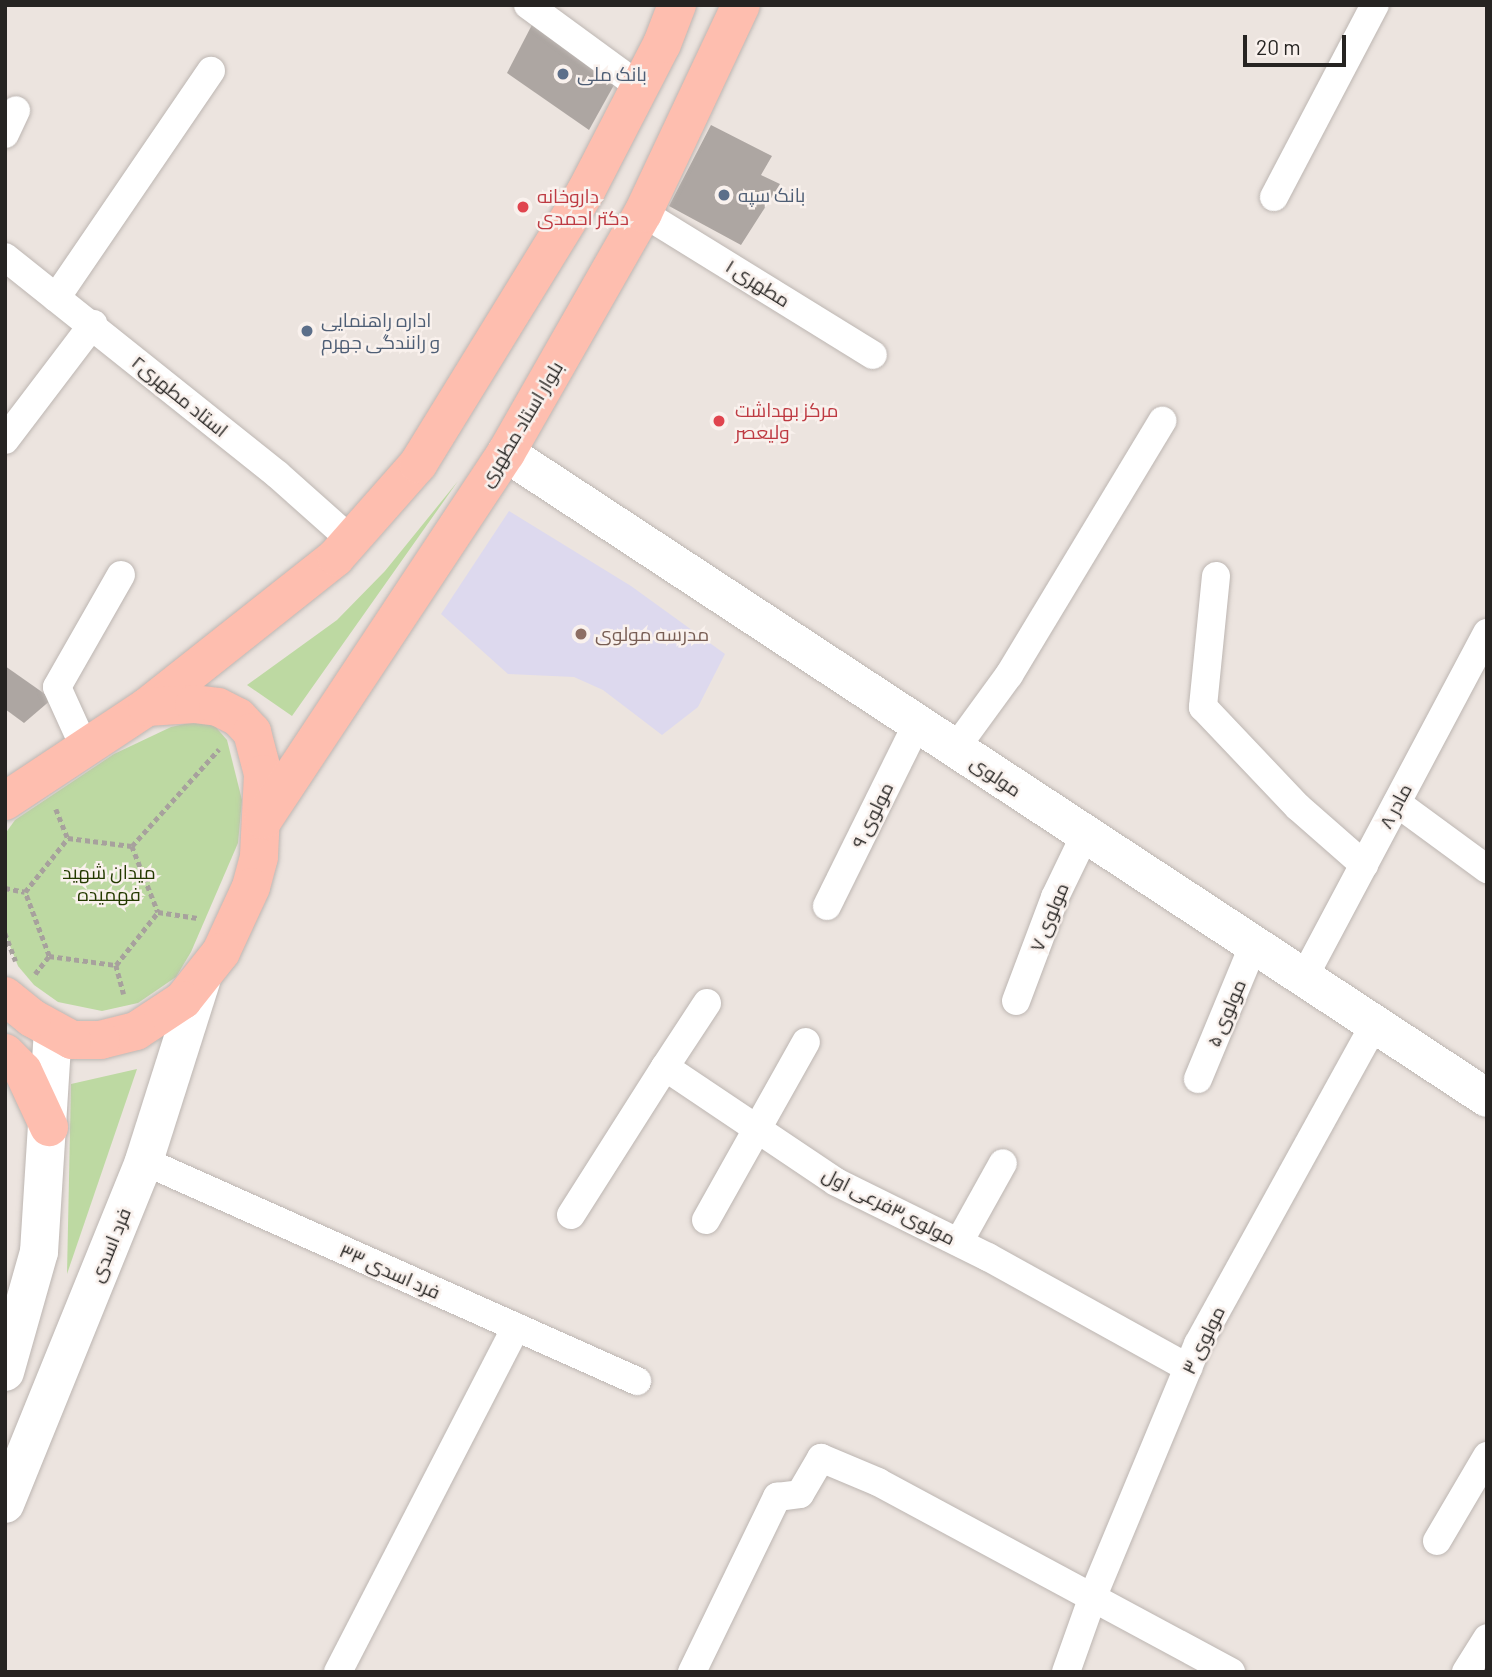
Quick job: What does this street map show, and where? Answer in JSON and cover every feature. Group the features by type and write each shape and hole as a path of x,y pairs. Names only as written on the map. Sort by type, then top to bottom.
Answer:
{"main road":[{"path":"5,801 86,751 147,707 336,557 418,464 586,191 640,87 677,5"},
{"name":"بلوار استاد مطهری","path":"262,820 506,453 643,212 741,5"},
{"path":"12,986 52,1031 72,1040 101,1040 136,1031 160,1018 201,981 240,920 259,858 262,820 260,755 252,732 237,717 218,707 194,704 147,707"},
{"path":"5,1053 23,1071 49,1127"}],"street":[{"path":"528,5 640,87"},
{"path":"1274,197 1375,5"},
{"path":"56,298 211,71"},
{"name":"مطهری ۱","path":"643,212 873,355"},
{"name":"استاد مطهری۲","path":"5,257 93,324 351,540"},
{"path":"5,440 93,324"},
{"path":"955,749 1009,675 1162,421"},
{"name":"مولوی","path":"506,453 1487,1098"},
{"path":"86,751 57,687 121,575"},
{"path":"1216,576 1203,707 1298,807 1364,865"},
{"name":"مادر ۸","path":"1303,979 1397,803 1480,666 1487,633"},
{"name":"مولوی ۹","path":"827,906 917,724"},
{"path":"1397,803 1487,869"},
{"name":"مولوی ۷","path":"1016,1001 1055,897 1085,835"},
{"name":"مولوی ۵","path":"1198,1079 1253,946"},
{"name":"فرد اسدی","path":"5,1504 144,1161 201,981"},
{"path":"571,1215 707,1003"},
{"name":"مولوی ۳","path":"1066,1672 1093,1595 1188,1368 1374,1025"},
{"path":"5,1372 38,1252 49,1127 52,1031"},
{"path":"706,1220 806,1042"},
{"name":"مولوی۳فرعی اول","path":"666,1068 836,1182 959,1242 1188,1368"},
{"name":"فرد اسدی ۳۳","path":"144,1161 637,1381"},
{"path":"959,1242 1003,1163"},
{"path":"338,1672 516,1327"},
{"path":"1437,1541 1487,1456"},
{"path":"692,1672 766,1514 777,1496 800,1493 821,1458 878,1482 1093,1595 1231,1672"},
{"path":"1466,1672 1487,1638"}],"path":[{"path":"132,846 227,740"},
{"path":"51,796 68,838"},
{"path":"68,838 132,846"},
{"path":"25,892 68,838"},
{"path":"132,846 158,912"},
{"path":"5,888 25,892"},
{"path":"25,892 48,956"},
{"path":"158,912 206,920"},
{"path":"116,965 158,912"},
{"path":"5,933 12,986 30,981 48,956"},
{"path":"48,956 116,965"},
{"path":"116,965 127,1005"}],"shaded area":[{"name":"مدرسه مولوی","path":"509,511 631,586 725,654 698,707 662,735 603,690 574,677 508,674 441,614"}],"green space":[{"path":"458,481 292,716 247,685 337,620 385,571"},
{"name":"میدان شهید فهمیده","path":"198,721 214,725 227,740 242,800 238,843 191,952 176,977 138,1003 102,1011 58,1002 34,985 18,966 5,933 5,834 15,820 114,754 171,727"},
{"path":"137,1069 67,1274 71,1084"}],"building":[{"name":"بانک ملی","path":"534,21 619,76 589,130 507,73"},
{"name":"بانک سپه","path":"711,125 772,156 761,175 780,184 741,245 669,206"},
{"path":"5,666 52,699 24,723 5,709"}],"place":[{"name":"بانک ملی","path":"563,74"},
{"name":"بانک سپه","path":"724,195"},
{"name":"داروخانه دکتر احمدی","path":"523,207"},
{"name":"اداره راهنمایی و رانندگی جهرم","path":"307,331"},
{"name":"مرکز بهداشت ولیعصر","path":"719,421"},
{"name":"مدرسه مولوی","path":"581,634"}]}
